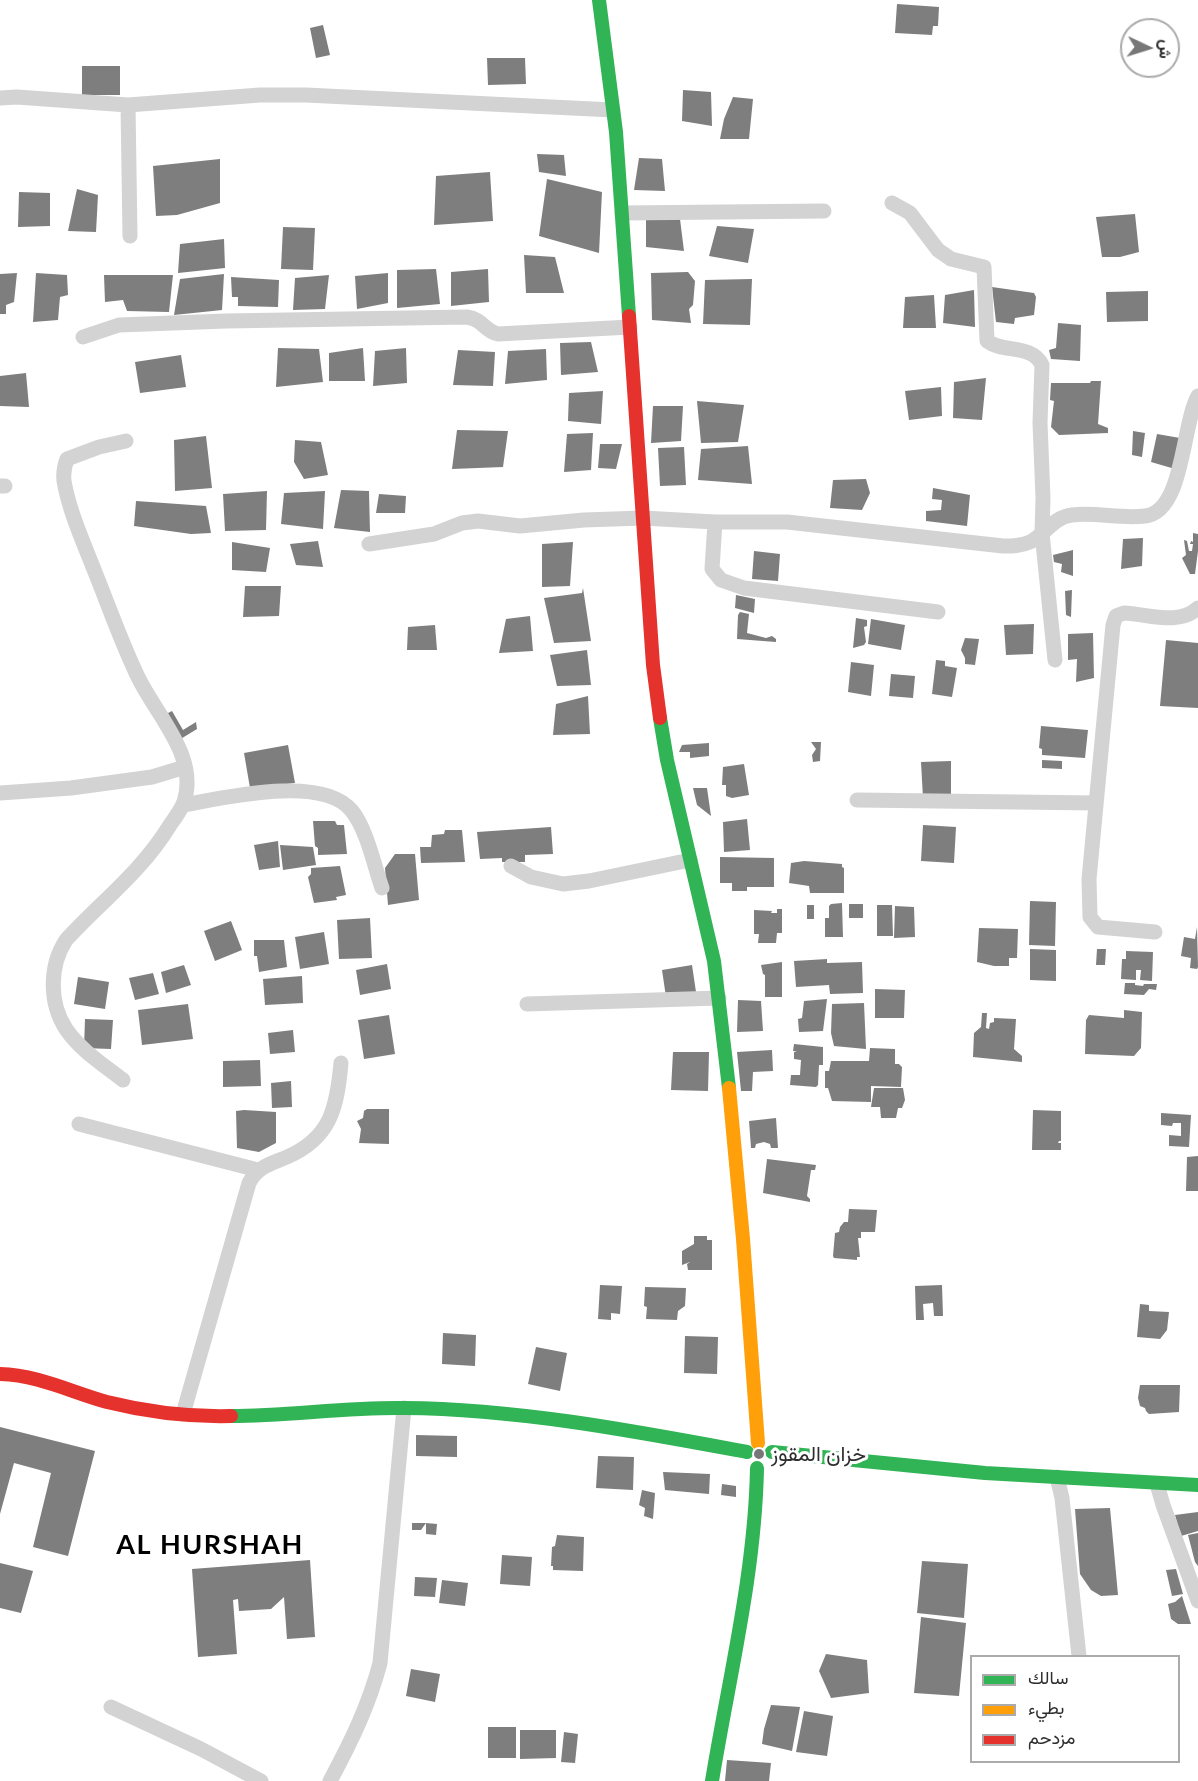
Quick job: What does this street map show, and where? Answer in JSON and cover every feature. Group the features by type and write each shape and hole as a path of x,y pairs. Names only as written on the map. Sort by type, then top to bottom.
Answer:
{"street":[{"path":"599,0 622,213 658,712 714,961 738,1182 758,1443"},
{"path":"0,98 17,97 128,105 250,95 306,95 612,110"},
{"path":"128,105 130,236"},
{"path":"892,202 910,213 939,250 951,259 984,267 987,341 992,345 1027,352 1038,358 1042,365 1040,423 1042,533 1055,660"},
{"path":"622,213 824,211"},
{"path":"83,337 119,325 226,321 467,317 477,319 489,332 498,334 630,327"},
{"path":"369,544 434,534 462,523 478,521 520,526 584,520 643,518 715,522 787,522 1003,546 1019,545 1032,541 1056,520 1070,515 1147,516 1160,512 1169,499 1181,464 1189,419 1198,396"},
{"path":"123,1080 84,1048 67,1030 60,1018 53,988 54,965 59,950 66,940 136,872 165,834 183,805 186,794 185,767 177,743 137,676 78,528 64,480 63,468 67,459 99,447 126,441"},
{"path":"715,522 712,569 721,580 744,588 938,612"},
{"path":"1155,932 1104,928 1093,923 1089,909 1095,803 1113,625 1116,616 1124,613 1180,619 1192,614 1198,608"},
{"path":"0,793 70,788 152,777 185,767"},
{"path":"183,805 280,790 301,791 335,798 344,802 353,812 382,888"},
{"path":"857,800 1095,803"},
{"path":"512,866 531,877 563,884 589,881 690,860"},
{"path":"527,1004 719,998"},
{"path":"183,1414 249,1183 258,1170 301,1150 324,1129 332,1115 338,1093 341,1063"},
{"path":"79,1124 258,1170"},
{"path":"0,1374 26,1376 136,1409 183,1414 232,1415 404,1408 510,1414 646,1433 747,1452"},
{"path":"330,1781 360,1723 373,1691 380,1663 404,1408"},
{"path":"758,1443 767,1445 772,1452 771,1462 767,1466 757,1468 748,1462 747,1452 749,1448 758,1443"},
{"path":"772,1452 849,1462 1198,1485"},
{"path":"712,1781 751,1566 756,1529 757,1468"},
{"path":"1057,1477 1062,1498 1079,1655"},
{"path":"1157,1484 1198,1601"},
{"path":"111,1707 201,1749 261,1781"}],"building":[{"path":"897,4 939,7 938,26 933,26 932,35 895,33"},
{"path":"323,25 330,55 316,58 310,28"},
{"path":"487,58 525,58 526,84 488,85"},
{"path":"82,66 120,66 120,95 82,95"},
{"path":"683,90 711,92 712,126 682,121"},
{"path":"733,97 753,99 749,139 720,139 724,119"},
{"path":"537,154 564,155 566,176 539,172"},
{"path":"639,158 662,159 665,191 634,190"},
{"path":"220,159 220,203 177,215 156,216 153,166"},
{"path":"490,172 493,221 434,225 436,176"},
{"path":"547,179 602,192 599,253 539,236"},
{"path":"77,189 98,195 96,232 68,231"},
{"path":"19,192 50,193 50,226 18,227"},
{"path":"1135,214 1139,252 1120,257 1102,257 1096,217"},
{"path":"646,218 680,219 684,251 646,247"},
{"path":"717,226 754,229 748,263 709,256"},
{"path":"283,227 315,228 313,270 281,269"},
{"path":"224,239 225,268 178,273 180,244"},
{"path":"524,255 555,257 564,293 526,293"},
{"path":"436,269 440,304 397,308 397,270"},
{"path":"488,269 489,302 451,306 451,272"},
{"path":"688,272 695,281 693,305 689,309 691,323 652,320 651,273"},
{"path":"17,273 14,302 6,305 6,314 0,314 0,274"},
{"path":"36,273 67,275 68,295 60,297 58,320 33,322"},
{"path":"388,273 388,303 357,309 355,276"},
{"path":"224,274 222,310 174,315 180,279"},
{"path":"104,275 173,275 169,312 127,311 123,300 105,302"},
{"path":"329,275 325,309 293,310 295,278"},
{"path":"231,277 279,280 278,307 238,306 238,297 232,297"},
{"path":"752,279 750,325 703,324 705,280"},
{"path":"992,287 1034,293 1036,297 1034,315 1015,318 1014,324 996,322"},
{"path":"974,290 975,327 943,323 945,295"},
{"path":"1148,291 1148,321 1107,322 1106,292"},
{"path":"934,295 936,328 903,328 905,297"},
{"path":"1058,323 1081,325 1080,361 1051,359 1049,350 1056,348"},
{"path":"591,342 598,372 561,375 560,343"},
{"path":"278,348 319,349 323,382 276,387"},
{"path":"363,348 365,381 329,381 329,353"},
{"path":"406,348 407,383 373,386 375,351"},
{"path":"546,349 547,380 505,384 508,351"},
{"path":"458,350 495,352 493,386 453,385"},
{"path":"181,355 186,387 140,393 135,362"},
{"path":"26,373 29,407 0,406 0,376"},
{"path":"986,378 982,420 953,418 954,382"},
{"path":"1101,381 1098,424 1108,428 1108,433 1059,435 1051,427 1054,401 1050,400 1051,383 1090,383"},
{"path":"941,387 942,416 909,420 905,391"},
{"path":"603,391 601,424 568,421 569,393"},
{"path":"697,401 744,405 738,442 701,443"},
{"path":"653,406 683,406 681,441 651,443"},
{"path":"457,430 508,431 503,467 452,469"},
{"path":"1133,431 1145,433 1142,457 1132,455"},
{"path":"593,433 591,470 564,472 567,434"},
{"path":"1157,434 1180,438 1175,469 1151,462"},
{"path":"206,436 212,488 175,491 174,440"},
{"path":"295,440 321,442 328,475 304,479 294,462"},
{"path":"600,444 622,444 616,469 598,468"},
{"path":"748,446 752,484 698,480 701,449"},
{"path":"684,447 686,485 660,486 658,448"},
{"path":"866,479 870,493 862,510 830,508 833,480"},
{"path":"933,488 970,495 967,526 926,521 926,511 941,510 942,500 932,499"},
{"path":"341,490 369,491 370,532 334,528"},
{"path":"267,491 266,530 225,531 223,494"},
{"path":"325,491 323,529 281,524 284,493"},
{"path":"379,494 406,496 405,513 376,513"},
{"path":"136,501 206,506 211,533 191,534 134,526"},
{"path":"1193,533 1198,534 1198,551 1195,574 1190,574 1182,558 1186,555 1184,540 1187,541 1189,551 1192,551 1193,544 1190,544 1191,541 1193,542"},
{"path":"1143,538 1142,566 1121,569 1123,539"},
{"path":"318,541 323,567 296,565 290,544"},
{"path":"232,542 270,548 266,572 232,570"},
{"path":"573,542 570,586 542,587 542,544"},
{"path":"1073,550 1073,576 1061,572 1062,564 1054,562 1053,555"},
{"path":"754,551 780,554 778,581 752,579"},
{"path":"245,586 281,586 279,616 243,617"},
{"path":"583,588 591,641 554,643 544,598 582,593"},
{"path":"1072,590 1071,617 1066,615 1065,591"},
{"path":"736,595 755,599 754,613 735,608"},
{"path":"740,612 749,614 747,633 766,638 772,636 776,642 737,639"},
{"path":"530,616 533,651 499,653 506,619"},
{"path":"856,618 867,620 867,626 864,627 866,642 864,645 853,648"},
{"path":"871,619 905,625 901,650 868,644"},
{"path":"1034,624 1033,654 1006,655 1004,625"},
{"path":"435,625 437,650 407,650 408,627"},
{"path":"1093,633 1094,678 1076,682 1077,659 1068,660 1068,634"},
{"path":"965,638 979,639 975,665 965,664 961,650"},
{"path":"1166,640 1198,643 1198,708 1160,706"},
{"path":"587,650 591,685 557,686 550,655"},
{"path":"936,660 945,661 945,666 957,668 952,697 932,694"},
{"path":"851,662 874,665 871,696 848,692"},
{"path":"891,674 915,676 913,698 889,696"},
{"path":"588,696 590,734 553,735 556,704"},
{"path":"172,711 183,730 196,722 197,729 179,740 164,715"},
{"path":"1041,726 1088,730 1085,758 1042,755 1042,749 1039,748"},
{"path":"811,742 821,742 820,761 813,762 812,755 816,749"},
{"path":"709,743 709,756 690,758 690,752 679,752 682,745"},
{"path":"288,745 295,783 250,788 244,753"},
{"path":"1042,760 1062,761 1062,769 1042,768"},
{"path":"951,761 951,797 923,798 921,762"},
{"path":"744,764 749,795 732,798 726,796 726,785 722,785 723,767"},
{"path":"693,788 707,788 711,816 697,805"},
{"path":"747,819 750,850 724,852 723,822"},
{"path":"313,821 335,821 337,825 344,825 347,854 318,855"},
{"path":"923,825 956,827 954,863 921,861"},
{"path":"551,827 553,854 525,855 525,862 502,862 502,858 480,859 477,832"},
{"path":"445,830 462,830 465,862 421,863 420,847 431,847 432,835 444,834"},
{"path":"278,841 280,867 259,870 254,845"},
{"path":"280,845 313,847 316,865 283,870"},
{"path":"395,854 415,854 419,900 388,905 385,868"},
{"path":"720,857 774,858 774,887 747,887 747,891 732,891 732,883 720,883"},
{"path":"804,861 842,864 844,893 810,893 809,886 789,883 791,863"},
{"path":"340,866 346,895 336,897 337,900 314,903 308,877 311,874 311,868"},
{"path":"1030,901 1056,902 1055,946 1029,945"},
{"path":"842,903 843,937 825,937 825,918 829,918 829,906"},
{"path":"849,904 863,904 863,918 849,918"},
{"path":"807,905 814,905 814,919 807,919"},
{"path":"877,905 892,905 893,936 877,936"},
{"path":"895,906 914,907 915,937 894,938"},
{"path":"777,909 782,909 782,933 777,933 776,943 758,943 759,934 754,934 754,910 777,913"},
{"path":"370,918 372,958 339,959 337,920"},
{"path":"231,921 242,950 215,961 204,931"},
{"path":"1197,927 1197,969 1190,968 1191,958 1181,956 1184,937 1195,939"},
{"path":"979,928 1018,929 1017,958 1009,958 1009,966 994,966 977,962"},
{"path":"324,932 329,964 300,969 295,937"},
{"path":"254,940 284,940 287,967 259,972 257,956 254,956"},
{"path":"1030,949 1056,950 1056,981 1030,980"},
{"path":"1097,949 1106,949 1105,965 1096,965"},
{"path":"1126,951 1153,952 1152,981 1140,980 1141,970 1136,970 1136,980 1121,979 1122,959 1126,959"},
{"path":"827,959 827,963 862,962 863,993 830,994 829,985 796,987 794,961"},
{"path":"782,962 782,997 765,997 765,975 761,965"},
{"path":"387,964 391,989 360,995 356,970"},
{"path":"184,965 191,985 166,993 161,972"},
{"path":"692,965 696,992 666,997 662,970"},
{"path":"153,973 159,994 135,1000 129,978"},
{"path":"302,976 303,1003 265,1005 263,979"},
{"path":"78,977 109,982 105,1009 74,1004"},
{"path":"1125,983 1143,986 1144,984 1157,984 1156,990 1149,989 1144,995 1124,994"},
{"path":"875,989 905,990 904,1018 875,1018"},
{"path":"827,999 823,1031 799,1032 798,1019 802,1018 804,1001"},
{"path":"738,1000 761,1001 763,1031 737,1032"},
{"path":"864,1003 866,1049 834,1046 831,1033 832,1004"},
{"path":"188,1004 193,1039 142,1045 138,1010"},
{"path":"1124,1010 1142,1012 1141,1048 1134,1056 1085,1054 1086,1020 1089,1015 1124,1018"},
{"path":"982,1013 987,1013 986,1028 989,1029 994,1018 1016,1019 1014,1049 1022,1056 1022,1062 973,1057 974,1033 981,1027"},
{"path":"389,1015 395,1054 364,1059 358,1020"},
{"path":"85,1019 113,1020 111,1049 84,1048"},
{"path":"293,1030 295,1052 270,1054 268,1033"},
{"path":"794,1044 823,1047 823,1065 819,1065 816,1087 790,1085 791,1075 800,1075 801,1060 794,1059 794,1052 797,1051 793,1051"},
{"path":"870,1048 895,1049 895,1064 902,1067 901,1087 871,1086 871,1102 832,1101 828,1088 825,1088 825,1071 829,1071 831,1061 869,1061"},
{"path":"772,1050 773,1071 753,1072 752,1091 741,1091 737,1052"},
{"path":"673,1052 709,1052 708,1091 671,1090"},
{"path":"260,1060 261,1086 223,1087 223,1061"},
{"path":"291,1081 292,1107 272,1108 271,1083"},
{"path":"874,1088 903,1088 905,1100 902,1108 898,1108 896,1118 881,1118 880,1107 871,1107"},
{"path":"389,1109 389,1144 359,1143 361,1129 357,1121 363,1118 364,1111"},
{"path":"1033,1110 1061,1111 1061,1141 1058,1143 1061,1143 1061,1150 1032,1150"},
{"path":"236,1111 276,1112 276,1143 259,1152 237,1148"},
{"path":"1161,1113 1191,1115 1189,1147 1169,1146 1169,1135 1181,1136 1181,1123 1173,1123 1172,1126 1161,1125"},
{"path":"776,1118 778,1148 771,1148 770,1144 764,1142 751,1148 749,1121"},
{"path":"1198,1156 1198,1191 1186,1191 1187,1157"},
{"path":"767,1159 816,1165 815,1170 811,1170 807,1196 810,1202 763,1193"},
{"path":"849,1209 877,1210 875,1232 861,1232 861,1238 858,1238 860,1257 857,1257 857,1260 834,1258 833,1256 835,1233 839,1232 844,1222 848,1222"},
{"path":"694,1236 707,1236 707,1240 712,1240 712,1270 688,1270 687,1264 690,1262 682,1265 682,1251 694,1244"},
{"path":"600,1285 622,1286 620,1314 611,1313 611,1320 598,1319"},
{"path":"942,1285 943,1316 934,1316 933,1303 923,1304 924,1320 916,1320 915,1286"},
{"path":"645,1287 686,1288 685,1306 678,1311 677,1320 646,1319"},
{"path":"1140,1304 1149,1305 1149,1311 1169,1312 1167,1330 1160,1339 1137,1337"},
{"path":"443,1333 476,1335 475,1366 442,1364"},
{"path":"685,1336 718,1337 717,1374 684,1373"},
{"path":"536,1347 567,1353 560,1391 528,1384"},
{"path":"1140,1385 1180,1385 1179,1412 1149,1414 1145,1408 1140,1406 1138,1398"},
{"path":"0,1427 95,1451 68,1556 33,1547 51,1473 14,1463 0,1514"},
{"path":"416,1435 457,1436 457,1457 416,1456"},
{"path":"598,1456 634,1457 633,1490 596,1488"},
{"path":"663,1472 710,1474 709,1494 665,1490"},
{"path":"722,1484 736,1486 736,1497 721,1495"},
{"path":"642,1490 655,1493 653,1519 644,1516 645,1508 639,1505"},
{"path":"1110,1508 1118,1595 1101,1596 1091,1590 1080,1574 1075,1509"},
{"path":"1198,1512 1198,1531 1181,1536 1175,1515"},
{"path":"412,1523 426,1523 421,1530 412,1530"},
{"path":"426,1523 437,1524 436,1535 426,1534"},
{"path":"1198,1533 1198,1566 1188,1535"},
{"path":"557,1535 584,1537 583,1571 553,1570 551,1566 552,1547 555,1546"},
{"path":"502,1555 532,1557 530,1586 500,1584"},
{"path":"310,1560 315,1637 287,1639 284,1597 271,1609 239,1611 238,1599 233,1600 237,1654 198,1657 192,1569"},
{"path":"922,1561 968,1564 964,1618 917,1613"},
{"path":"0,1563 33,1571 21,1613 0,1608"},
{"path":"1176,1569 1183,1594 1172,1596 1166,1570"},
{"path":"415,1577 437,1578 435,1597 414,1596"},
{"path":"442,1580 468,1583 465,1606 439,1603"},
{"path":"1182,1596 1191,1624 1178,1624 1171,1619 1168,1604"},
{"path":"921,1617 966,1623 959,1696 914,1693"},
{"path":"826,1654 867,1660 869,1693 831,1698 819,1671"},
{"path":"411,1669 440,1674 435,1702 406,1696"},
{"path":"771,1705 800,1707 792,1751 762,1744"},
{"path":"804,1711 833,1716 827,1756 796,1752"},
{"path":"488,1727 516,1727 516,1758 488,1758"},
{"path":"520,1730 556,1730 556,1758 520,1759"},
{"path":"564,1732 578,1734 575,1763 561,1762"},
{"path":"727,1760 771,1763 769,1781 725,1781"}],"traffic: fast":[{"path":"599,0 616,132 629,316"},
{"path":"660,718 667,760 714,961 729,1088"},
{"path":"231,1416 382,1408 447,1409 576,1422 747,1452"},
{"path":"772,1452 985,1473 1198,1485"},
{"path":"712,1781 752,1547 757,1468"}],"traffic: slow":[{"path":"729,1088 758,1443"}],"traffic: jam":[{"path":"629,316 653,665 660,718"},
{"path":"0,1374 28,1377 137,1409 184,1415 231,1416"}],"place":[{"name":"خزان المقوز","path":"759,1454"}],"district":[{"name":"AL HURSHAH","path":"210,1545"}]}
